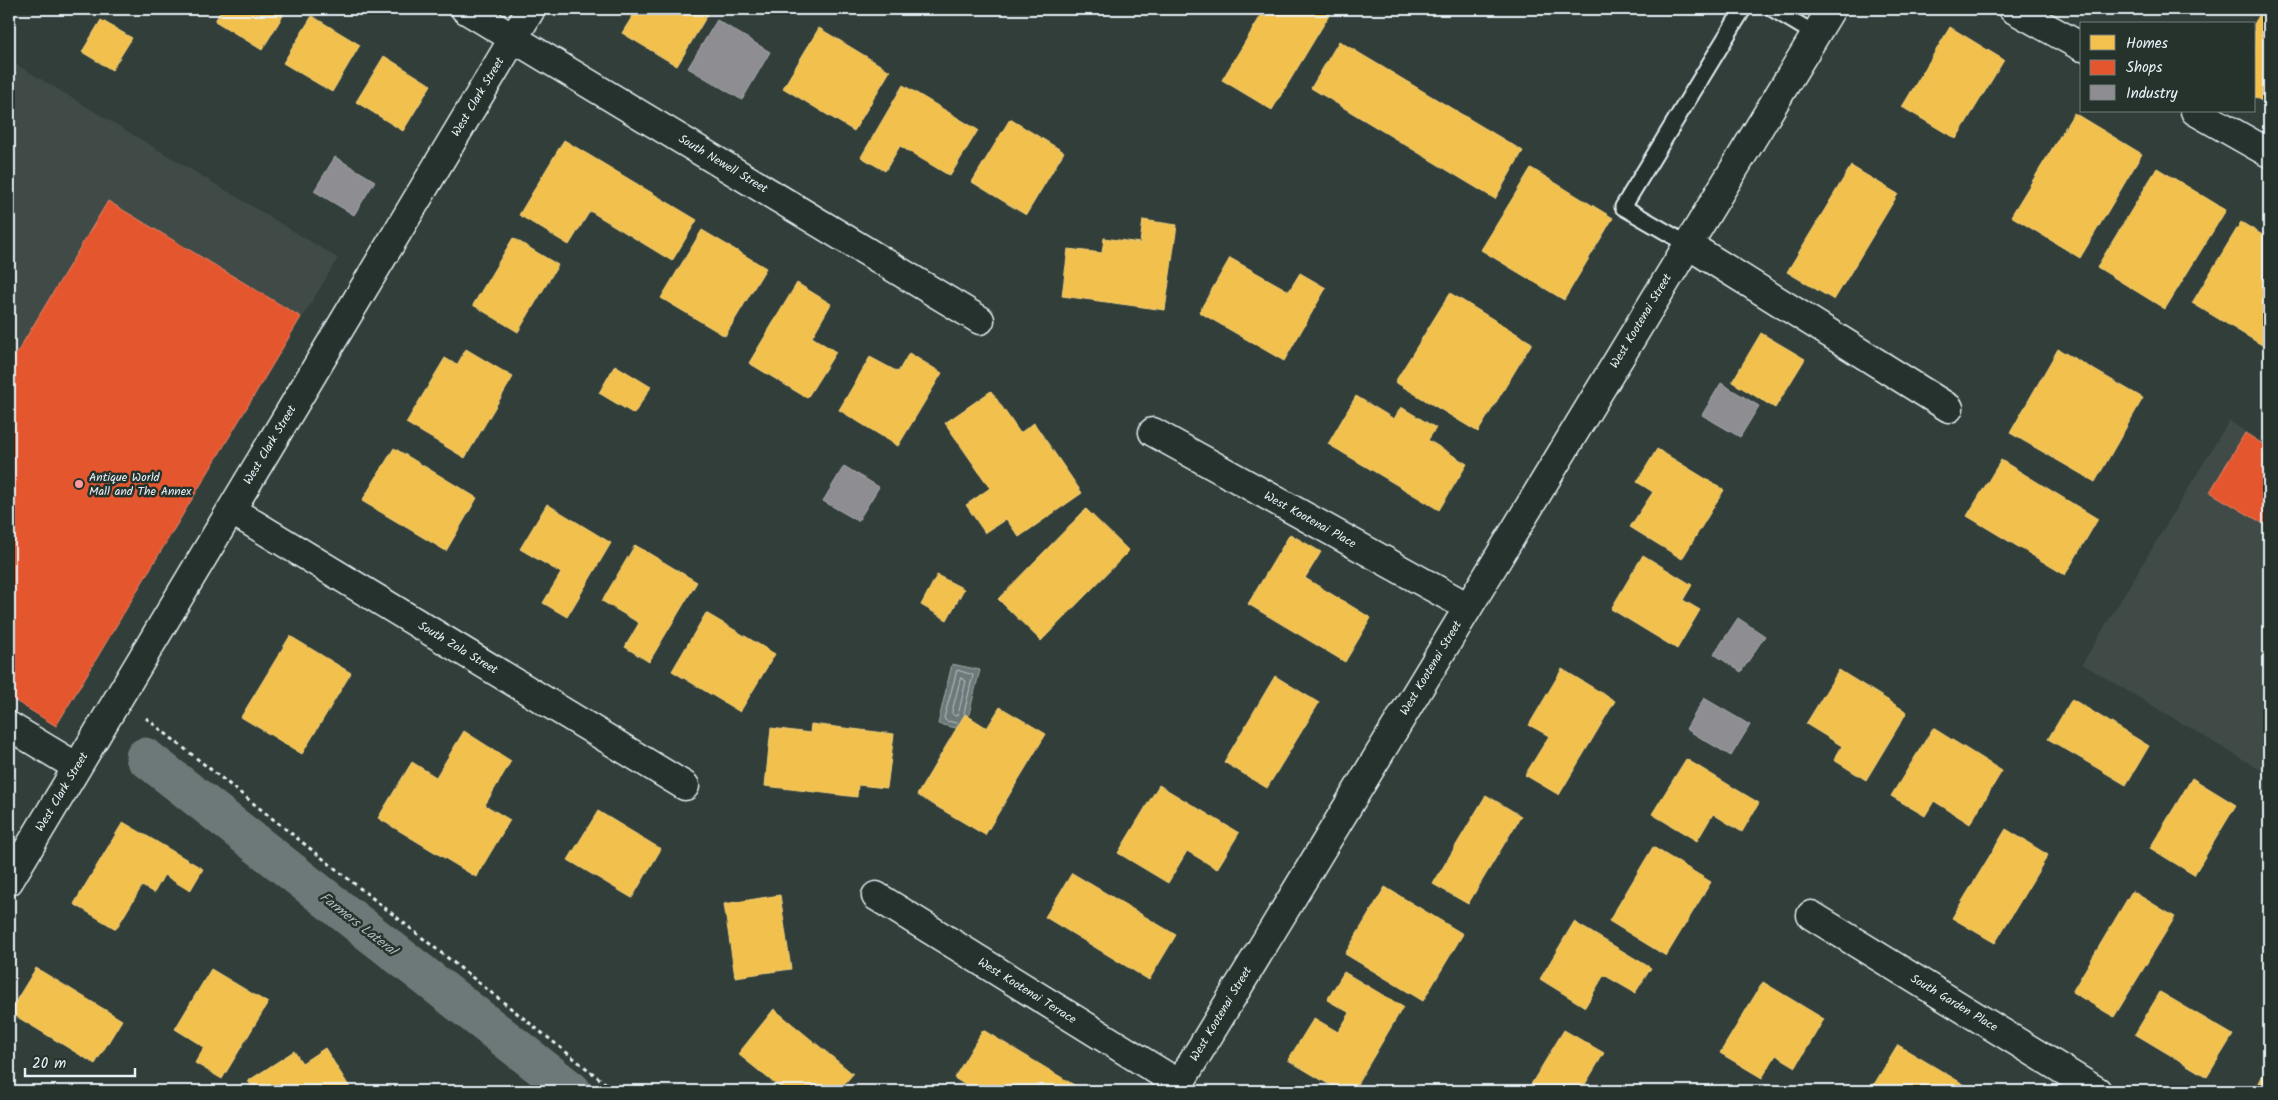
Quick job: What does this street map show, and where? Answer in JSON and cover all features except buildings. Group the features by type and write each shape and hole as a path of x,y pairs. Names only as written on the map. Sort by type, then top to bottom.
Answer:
{"street":[{"name":"South Newell Street","path":"465,9 980,320"},
{"name":"West Clark Street","path":"9,881 531,9"},
{"name":"West Kootenai Street","path":"1177,1088 1831,9"},
{"path":"2013,9 2080,46"},
{"path":"2197,112 2269,153"},
{"path":"1687,244 1949,408"},
{"name":"West Kootenai Place","path":"1153,432 1468,607"},
{"name":"South Zola Street","path":"231,510 685,786"},
{"path":"9,726 77,767"},
{"name":"West Kootenai Terrace","path":"876,896 1177,1088"},
{"name":"South Garden Place","path":"1810,915 2097,1091"}],"lane":[{"path":"1687,244 1624,207 1744,9"},
{"path":"1773,9 1815,34"}],"path":[{"path":"121,692 142,715 615,1091"}],"shaded area":[{"path":"9,60 338,258 57,727 9,697"},
{"path":"2229,421 2269,446 2269,775 2082,664"}],"water":[{"path":"952,664 980,670 965,730 938,724"}],"waterway":[{"name":"Farmers Lateral","path":"145,757 572,1091"}],"place":[{"name":"Antique World Mall and The Annex","path":"79,484"}]}
